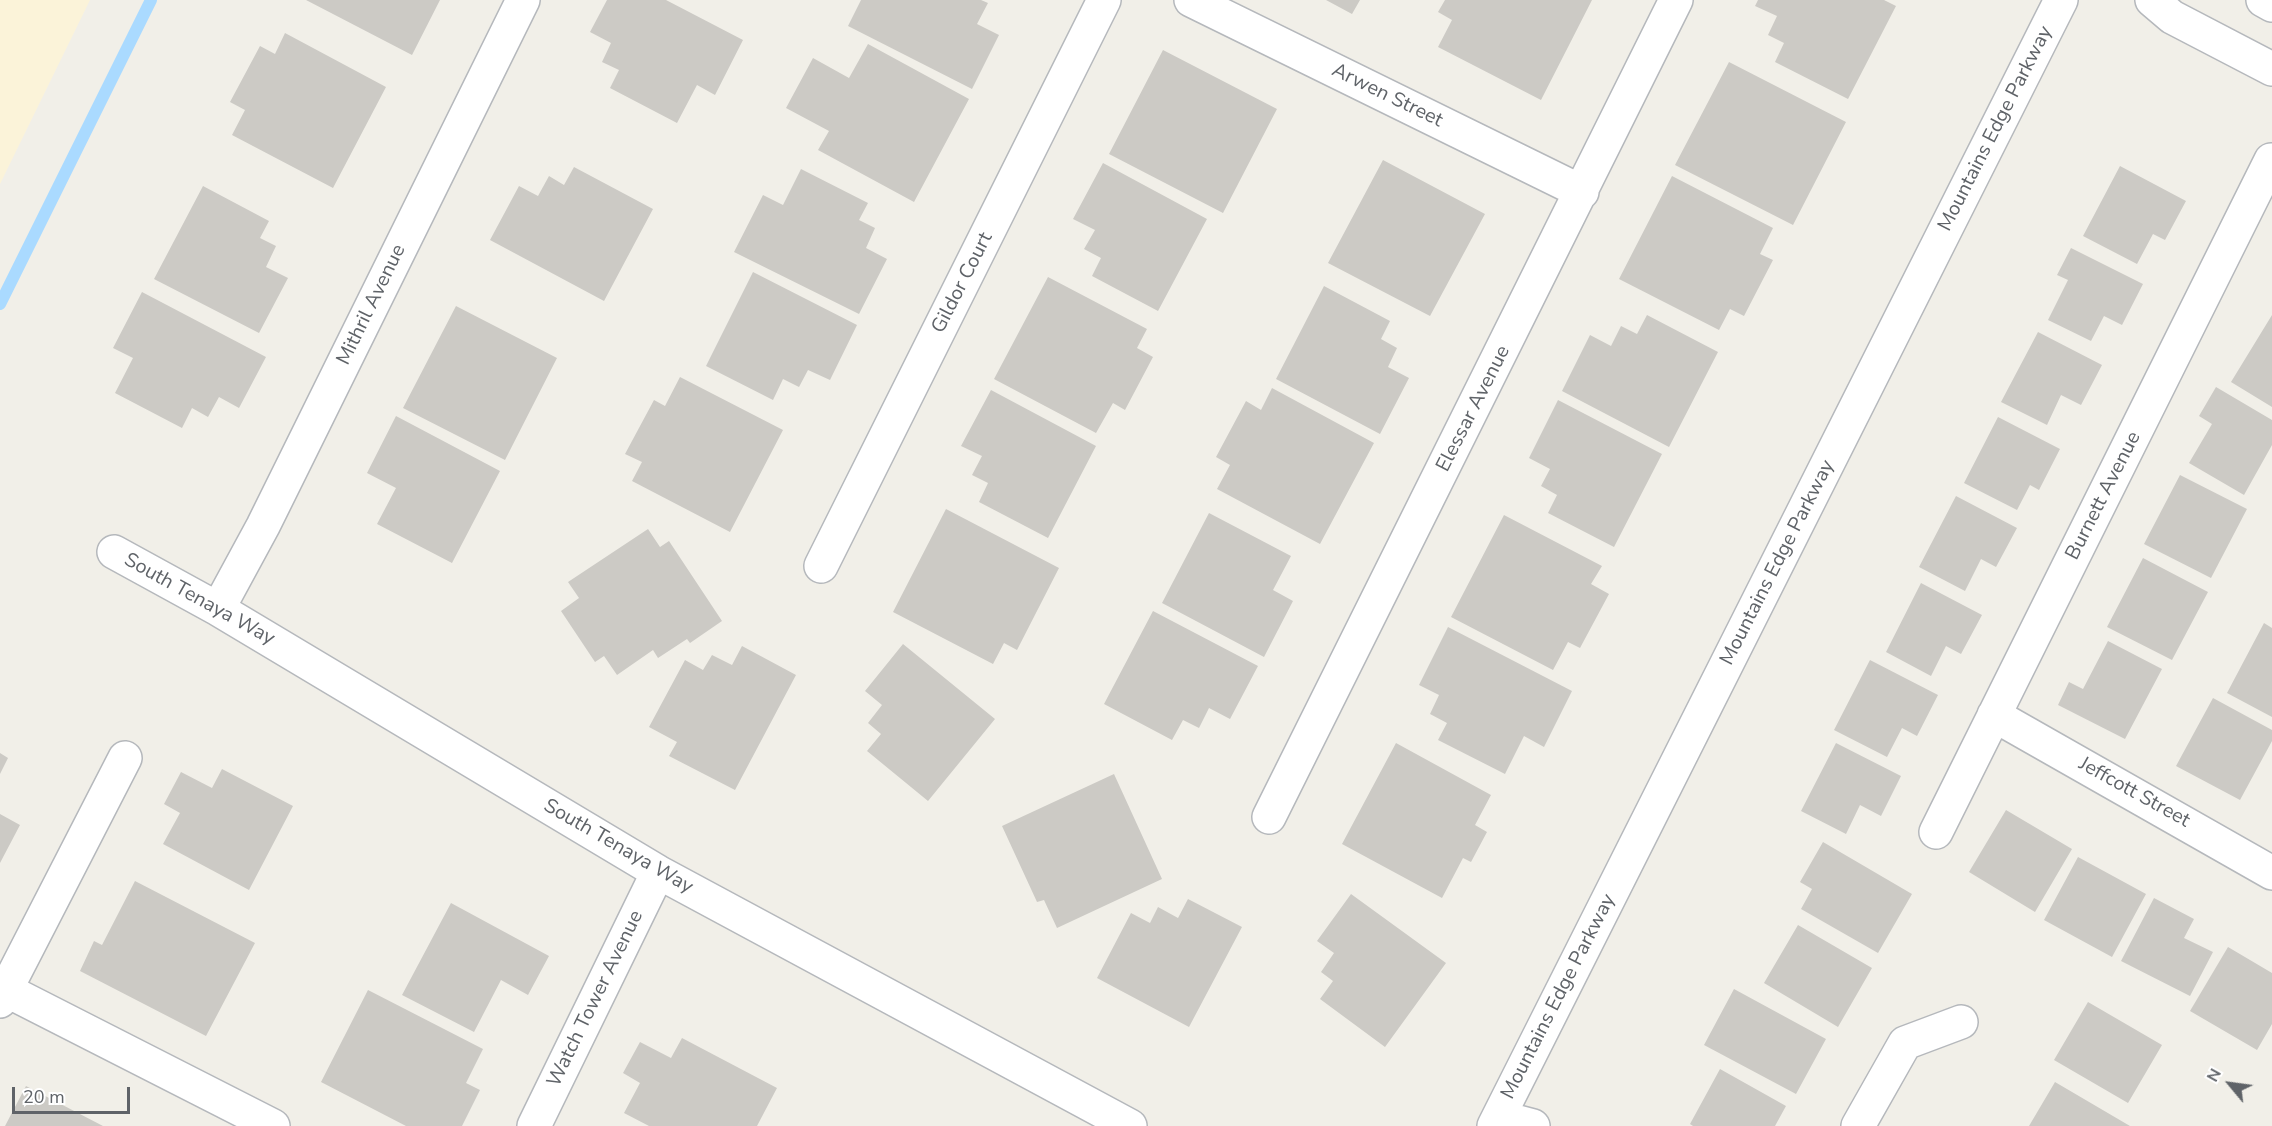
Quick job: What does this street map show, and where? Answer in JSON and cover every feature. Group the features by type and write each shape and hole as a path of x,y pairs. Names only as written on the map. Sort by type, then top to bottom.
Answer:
{"street":[{"name":"Mithril Avenue","path":"218,609 263,526 523,0"},
{"name":"Gildor Court","path":"821,566 1104,0"},
{"name":"Arwen Street","path":"1191,0 1582,192"},
{"name":"Elessar Avenue","path":"1269,817 1676,0"},
{"name":"Mountains Edge Parkway","path":"1501,1123 2061,0"},
{"path":"2152,0 2172,17 2272,69"},
{"path":"2263,0 2272,4"},
{"name":"Burnett Avenue","path":"1936,832 2271,160"},
{"name":"South Tenaya Way","path":"114,552 218,609 658,872 1130,1126"},
{"name":"Jeffcott Street","path":"1994,715 2272,873"},
{"path":"125,758 3,996 273,1126"},
{"name":"Watch Tower Avenue","path":"534,1126 658,872"},
{"path":"1858,1126 1905,1043 1960,1022"},
{"path":"1501,1123 1533,1126"}],"sand":[{"path":"0,0 90,0 0,184"}],"building":[{"path":"306,0 440,0 412,55"},
{"path":"607,0 666,0 743,40 715,95 697,85 677,123 610,88 619,70 602,62 611,43 590,32"},
{"path":"861,0 981,0 988,3 977,24 999,35 972,89 848,26"},
{"path":"1326,0 1360,0 1352,14"},
{"path":"1445,0 1592,0 1541,100 1438,47 1452,20 1438,12"},
{"path":"1758,0 1884,0 1896,6 1848,99 1775,62 1784,43 1768,35 1777,16 1755,6"},
{"path":"285,33 386,87 333,188 232,135 245,110 230,102 260,46 275,54"},
{"path":"868,44 969,99 914,202 818,150 829,131 786,108 813,58 849,78"},
{"path":"1163,50 1277,109 1223,213 1109,154"},
{"path":"1729,62 1846,122 1793,225 1675,165"},
{"path":"1383,160 1485,214 1430,316 1328,263"},
{"path":"1103,163 1207,219 1158,311 1092,276 1101,258 1084,249 1095,230 1073,219"},
{"path":"2120,166 2186,201 2165,240 2153,234 2137,264 2083,236"},
{"path":"574,167 653,209 604,301 490,240 519,186 538,196 549,176 564,185"},
{"path":"801,169 868,203 859,220 875,228 866,248 887,259 859,314 734,252 763,195 783,205"},
{"path":"1672,176 1773,228 1760,254 1773,260 1744,316 1730,309 1719,330 1619,279"},
{"path":"203,186 269,221 260,238 276,246 266,267 288,278 259,333 154,279"},
{"path":"2071,248 2143,284 2122,325 2104,316 2091,341 2048,320 2068,280 2057,275"},
{"path":"753,272 857,325 830,380 808,370 799,387 783,379 773,400 706,366"},
{"path":"1048,277 1147,329 1137,348 1153,357 1125,410 1113,403 1096,433 994,379"},
{"path":"1324,286 1390,321 1381,339 1397,348 1388,367 1409,378 1380,434 1276,379"},
{"path":"142,292 266,357 239,408 219,397 208,417 192,408 182,428 115,393 133,358 113,348"},
{"path":"456,306 557,358 505,460 403,408"},
{"path":"1647,315 1718,352 1669,447 1562,391 1590,335 1611,346 1621,326 1637,334"},
{"path":"2272,315 2272,407 2231,382"},
{"path":"2038,332 2102,365 2081,405 2061,395 2047,425 2001,402"},
{"path":"680,377 783,430 730,532 632,481 642,462 625,454 654,400 665,406"},
{"path":"2216,387 2272,420 2272,445 2244,495 2189,463 2212,424 2199,416"},
{"path":"1272,388 1374,443 1320,544 1217,489 1230,465 1216,457 1246,401 1261,410"},
{"path":"991,390 1096,446 1048,538 979,502 988,483 972,475 982,456 961,446"},
{"path":"1558,400 1662,454 1614,547 1548,513 1557,495 1541,486 1550,469 1529,458"},
{"path":"396,416 500,471 452,563 377,524 396,488 367,473"},
{"path":"1998,417 2060,449 2039,490 2030,485 2017,510 1964,483"},
{"path":"2180,475 2247,509 2211,578 2144,544"},
{"path":"1956,496 2017,528 1996,567 1981,559 1965,591 1919,567"},
{"path":"946,509 1059,568 1017,650 1004,643 993,664 893,612"},
{"path":"1209,513 1291,556 1273,590 1293,601 1264,657 1162,603"},
{"path":"1504,515 1602,566 1591,584 1609,594 1580,648 1568,642 1553,670 1451,617"},
{"path":"648,529 660,547 669,541 722,621 690,643 687,639 658,658 653,650 617,675 604,656 595,662 561,611 579,598 568,582"},
{"path":"2143,558 2208,592 2172,660 2107,627"},
{"path":"1921,583 1982,615 1961,654 1946,646 1931,676 1886,652"},
{"path":"1153,611 1258,666 1230,719 1209,708 1199,728 1183,720 1172,740 1104,704"},
{"path":"2264,623 2272,628 2272,717 2227,693"},
{"path":"1448,627 1572,691 1544,747 1524,736 1505,774 1438,740 1447,723 1430,714 1439,695 1419,685"},
{"path":"2108,641 2162,669 2125,739 2058,705 2069,682 2083,689"},
{"path":"903,644 995,719 928,801 867,751 881,734 868,723 882,705 865,691"},
{"path":"742,646 796,675 735,790 669,756 677,742 649,727 685,660 703,670 712,655 732,665"},
{"path":"1870,660 1938,695 1917,736 1902,728 1887,757 1834,730"},
{"path":"2213,698 2272,730 2272,741 2240,800 2176,766"},
{"path":"1396,743 1491,795 1475,825 1487,832 1471,862 1463,858 1442,898 1342,844"},
{"path":"1836,743 1901,776 1881,816 1860,805 1846,834 1801,811"},
{"path":"0,753 8,758 0,774"},
{"path":"222,769 293,806 249,890 163,844 180,813 164,804 181,772 212,788"},
{"path":"1114,774 1162,879 1057,928 1044,900 1037,902 1002,826"},
{"path":"2006,810 2072,849 2035,912 1969,872"},
{"path":"0,814 20,825 0,863"},
{"path":"1823,842 1912,894 1878,953 1801,909 1812,889 1800,882"},
{"path":"2078,857 2146,894 2112,957 2044,920"},
{"path":"135,881 255,943 206,1036 80,971 94,941 102,945"},
{"path":"1351,894 1446,963 1385,1047 1320,999 1333,981 1321,972 1334,953 1317,941"},
{"path":"2154,898 2194,919 2184,938 2213,952 2190,996 2121,961"},
{"path":"1188,899 1242,927 1189,1027 1097,978 1131,913 1150,923 1158,907 1178,918"},
{"path":"451,903 549,956 528,995 501,980 474,1032 402,995"},
{"path":"1798,925 1872,968 1838,1027 1764,983"},
{"path":"2228,947 2272,973 2272,1024 2257,1050 2190,1011"},
{"path":"1734,989 1826,1039 1796,1094 1704,1045"},
{"path":"368,990 483,1049 466,1083 480,1090 462,1126 406,1126 321,1082"},
{"path":"2088,1002 2162,1045 2128,1103 2054,1060"},
{"path":"682,1038 777,1088 757,1126 649,1126 624,1113 640,1083 623,1073 640,1042 671,1058"},
{"path":"1720,1069 1786,1106 1775,1126 1693,1126 1690,1124"},
{"path":"2055,1082 2130,1126 2029,1126"},
{"path":"26,1086 103,1126 5,1126"}],"waterway":[{"path":"0,304 151,0"}]}
